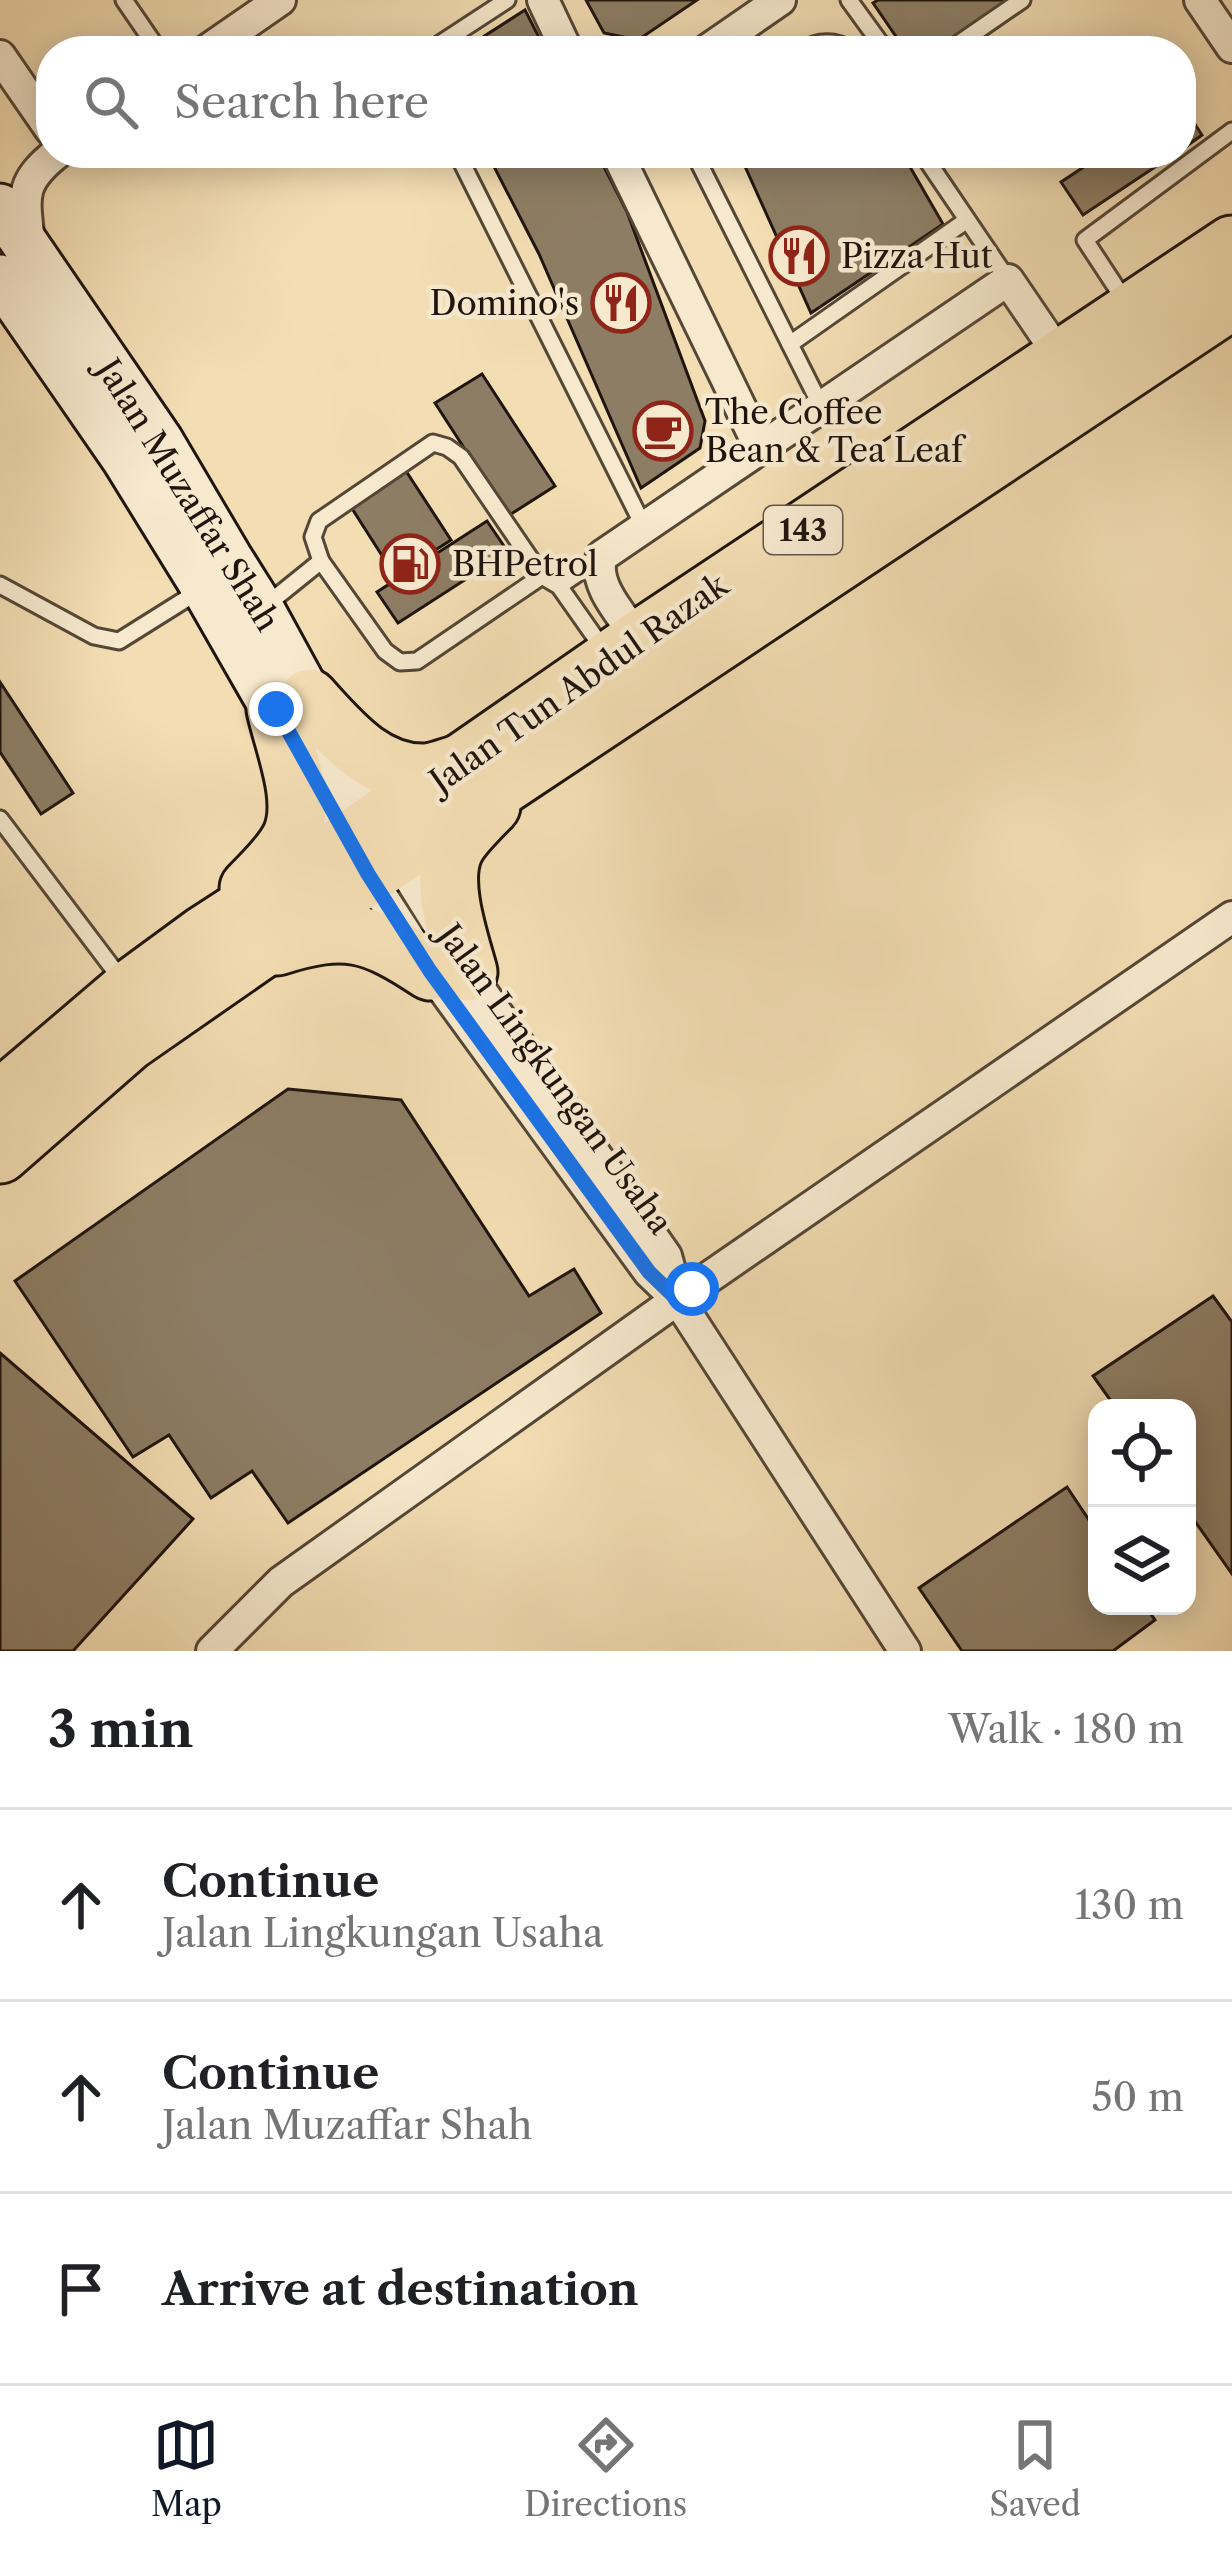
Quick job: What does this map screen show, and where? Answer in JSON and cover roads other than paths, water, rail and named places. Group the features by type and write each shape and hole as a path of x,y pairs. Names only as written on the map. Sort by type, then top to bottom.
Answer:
{"highway":[{"name":"Jalan Tun Abdul Razak","path":"0,1154 128,1042 257,952 464,763 625,650 1232,245"},
{"name":"Jalan Tun Abdul Razak","path":"0,1100 129,990 204,934 544,759 1232,300"},
{"path":"292,704 398,770 427,773 464,763"},
{"path":"204,934 292,836 298,794 292,704"},
{"path":"257,952 304,937 343,933 368,936 449,971 453,915 449,879 454,850 486,810 544,759"}],"main road":[{"name":"Jalan Muzaffar Shah","path":"0,207 15,263 125,459 204,587 292,704 373,848"},
{"name":"Jalan Muzaffar Shah","path":"15,263 160,441 261,609 292,704"}],"street":[{"path":"228,36 280,0"},
{"path":"543,0 560,36"},
{"path":"728,36 780,0"},
{"path":"1210,4 1232,47"},
{"path":"0,56 36,108"},
{"path":"15,263 28,185 39,168"},
{"path":"624,168 760,448"},
{"path":"625,650 600,580 602,556 1008,280 1061,358"},
{"name":"Jalan Lingkungan Usaha","path":"373,848 649,1272 678,1300 905,1651"},
{"path":"212,1651 281,1582 1232,917"}],"lane":[{"path":"124,0 149,36"},
{"path":"452,36 508,0"},
{"path":"849,0 875,36"},
{"path":"970,36 1022,0"},
{"path":"1196,158 1232,131"},
{"path":"464,168 644,527"},
{"path":"702,168 821,406"},
{"path":"932,168 1008,280"},
{"path":"1132,311 1085,241 1183,168"},
{"path":"790,344 967,220"},
{"path":"542,576 417,661 400,662 385,651 321,561 313,537 319,521 433,443 447,447 460,457 542,576 559,586 625,650"},
{"path":"559,586 602,556"},
{"path":"261,609 321,561"},
{"path":"0,585 94,636 119,641 204,587"},
{"path":"0,819 129,990"}],"place":[{"name":"Pizza Hut","path":"799,256"},
{"name":"Domino's","path":"621,303"},
{"name":"The Coffee Bean & Tea Leaf","path":"663,431"},
{"name":"BHPetrol","path":"410,564"}]}
